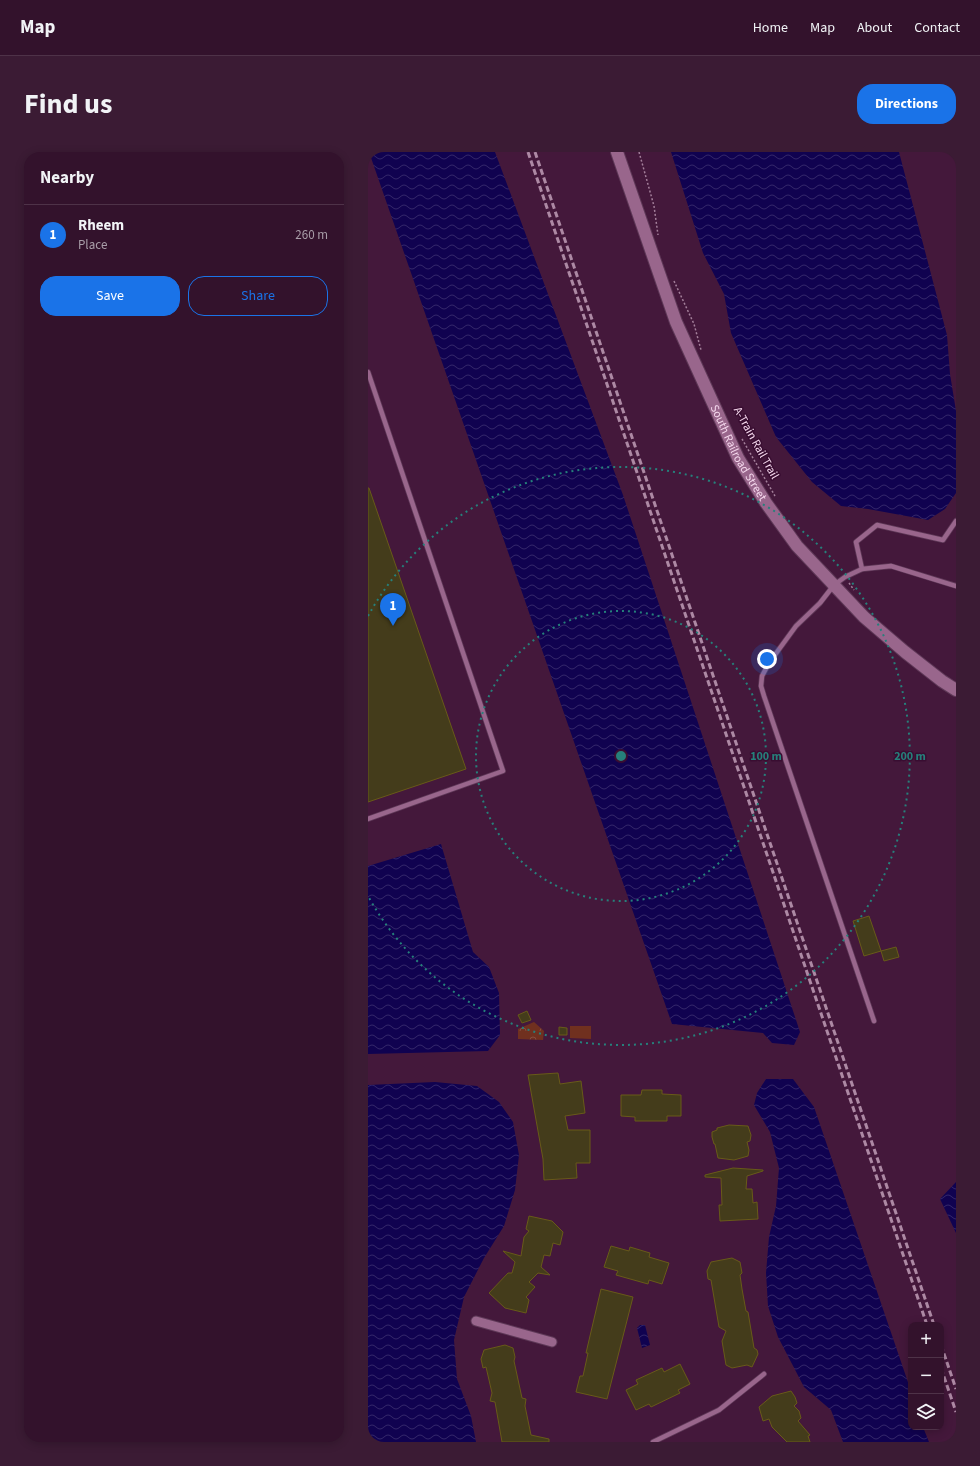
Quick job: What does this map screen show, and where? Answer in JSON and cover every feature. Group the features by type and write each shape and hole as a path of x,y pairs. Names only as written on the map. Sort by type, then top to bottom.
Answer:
{"street":[{"name":"South Railroad Street","path":"617,152 676,322 738,458 766,503 797,546 864,617 942,681 956,690"},
{"path":"476,1322 552,1342"}],"lane":[{"path":"368,372 503,771 368,819"},
{"path":"862,569 856,542 877,524 943,540 956,521"},
{"path":"874,1021 850,954 761,686 762,676 769,663 796,626 820,603 834,585 845,577 862,569 891,566 956,586"},
{"path":"654,1442 719,1410 764,1374"}],"path":[{"path":"639,152 654,206 658,236"},
{"path":"674,280 694,324 702,354"},
{"name":"A-Train Rail Trail","path":"740,435 776,496"},
{"path":"845,577 857,594"}],"green space":[{"path":"534,1022 544,1031 543,1040 518,1039 518,1029"},
{"path":"570,1026 591,1026 591,1039 570,1038"}],"water":[{"path":"369,152 495,152 623,495 800,1032 794,1045 772,1043 763,1033 672,1024"},
{"path":"671,152 899,152 947,335 950,374 956,411 956,493 945,509 928,520 868,509 841,506 812,482 776,437 731,333 724,294 703,253"},
{"path":"441,844 473,952 489,967 499,993 500,1035 488,1051 368,1054 368,866"},
{"path":"766,1079 793,1079 814,1107 908,1382 908,1430 924,1430 929,1442 843,1442 831,1410 804,1387 778,1337 768,1306 766,1273 769,1237 776,1206 779,1168 770,1132 754,1105 757,1093"},
{"path":"435,1082 477,1086 499,1102 513,1122 519,1155 515,1190 504,1226 484,1258 464,1297 454,1340 457,1379 471,1416 476,1442 368,1442 368,1085"},
{"path":"956,1182 956,1233 940,1199"},
{"path":"640,1325 645,1325 650,1345 642,1348 637,1328"}],"building":[{"path":"368,488 466,769 368,802"},
{"path":"869,916 881,951 864,956 853,921"},
{"path":"896,947 899,957 884,961 881,951"},
{"path":"527,1011 531,1020 522,1023 518,1015"},
{"path":"559,1027 567,1028 567,1035 559,1035"},
{"path":"558,1073 560,1084 581,1081 585,1113 565,1116 568,1130 590,1130 590,1163 576,1163 577,1178 544,1180 543,1159 528,1075"},
{"path":"642,1090 662,1090 662,1094 681,1095 681,1116 667,1116 667,1121 635,1121 635,1117 621,1116 621,1095 641,1095"},
{"path":"729,1125 748,1126 751,1135 750,1141 747,1142 749,1150 748,1156 734,1160 718,1158 712,1132 717,1130 717,1128"},
{"path":"733,1168 763,1170 747,1176 746,1189 752,1189 753,1203 757,1202 758,1219 720,1221 719,1205 722,1205 721,1178 705,1177 705,1175"},
{"path":"529,1216 552,1221 563,1232 560,1245 553,1243 550,1256 544,1255 541,1267 550,1275 538,1273 529,1282 535,1287 526,1297 529,1300 526,1313 505,1308 489,1293 508,1273 512,1273 515,1262 503,1251 521,1256 524,1237 529,1231 526,1229"},
{"path":"611,1246 629,1251 630,1247 650,1253 649,1257 669,1263 662,1284 649,1280 648,1284 616,1275 618,1271 604,1267"},
{"path":"732,1258 740,1262 742,1273 740,1275 746,1311 748,1312 754,1348 757,1350 758,1354 752,1367 747,1365 732,1368 726,1365 722,1341 726,1331 719,1327 711,1280 708,1279 707,1271 711,1262"},
{"path":"601,1289 633,1297 607,1399 576,1392 580,1376 583,1376 588,1353 586,1353"},
{"path":"505,1345 513,1348 515,1357 514,1361 522,1398 526,1399 525,1406 531,1435 549,1439 549,1442 502,1442 495,1402 490,1401 492,1393 486,1367 483,1368 481,1359 484,1350"},
{"path":"680,1364 690,1384 678,1390 680,1393 651,1407 649,1404 636,1410 626,1390 638,1384 636,1380 662,1368 664,1372"},
{"path":"791,1391 797,1403 794,1406 799,1411 801,1418 798,1421 810,1435 808,1436 810,1442 787,1442 772,1427 769,1419 763,1421 759,1407 772,1396"}],"railway":[{"path":"528,152 926,1322"},
{"path":"535,152 933,1322"},
{"path":"944,1354 956,1389"},
{"path":"944,1377 956,1412"}],"place":[{"name":"Rheem","path":"393,626"}]}
